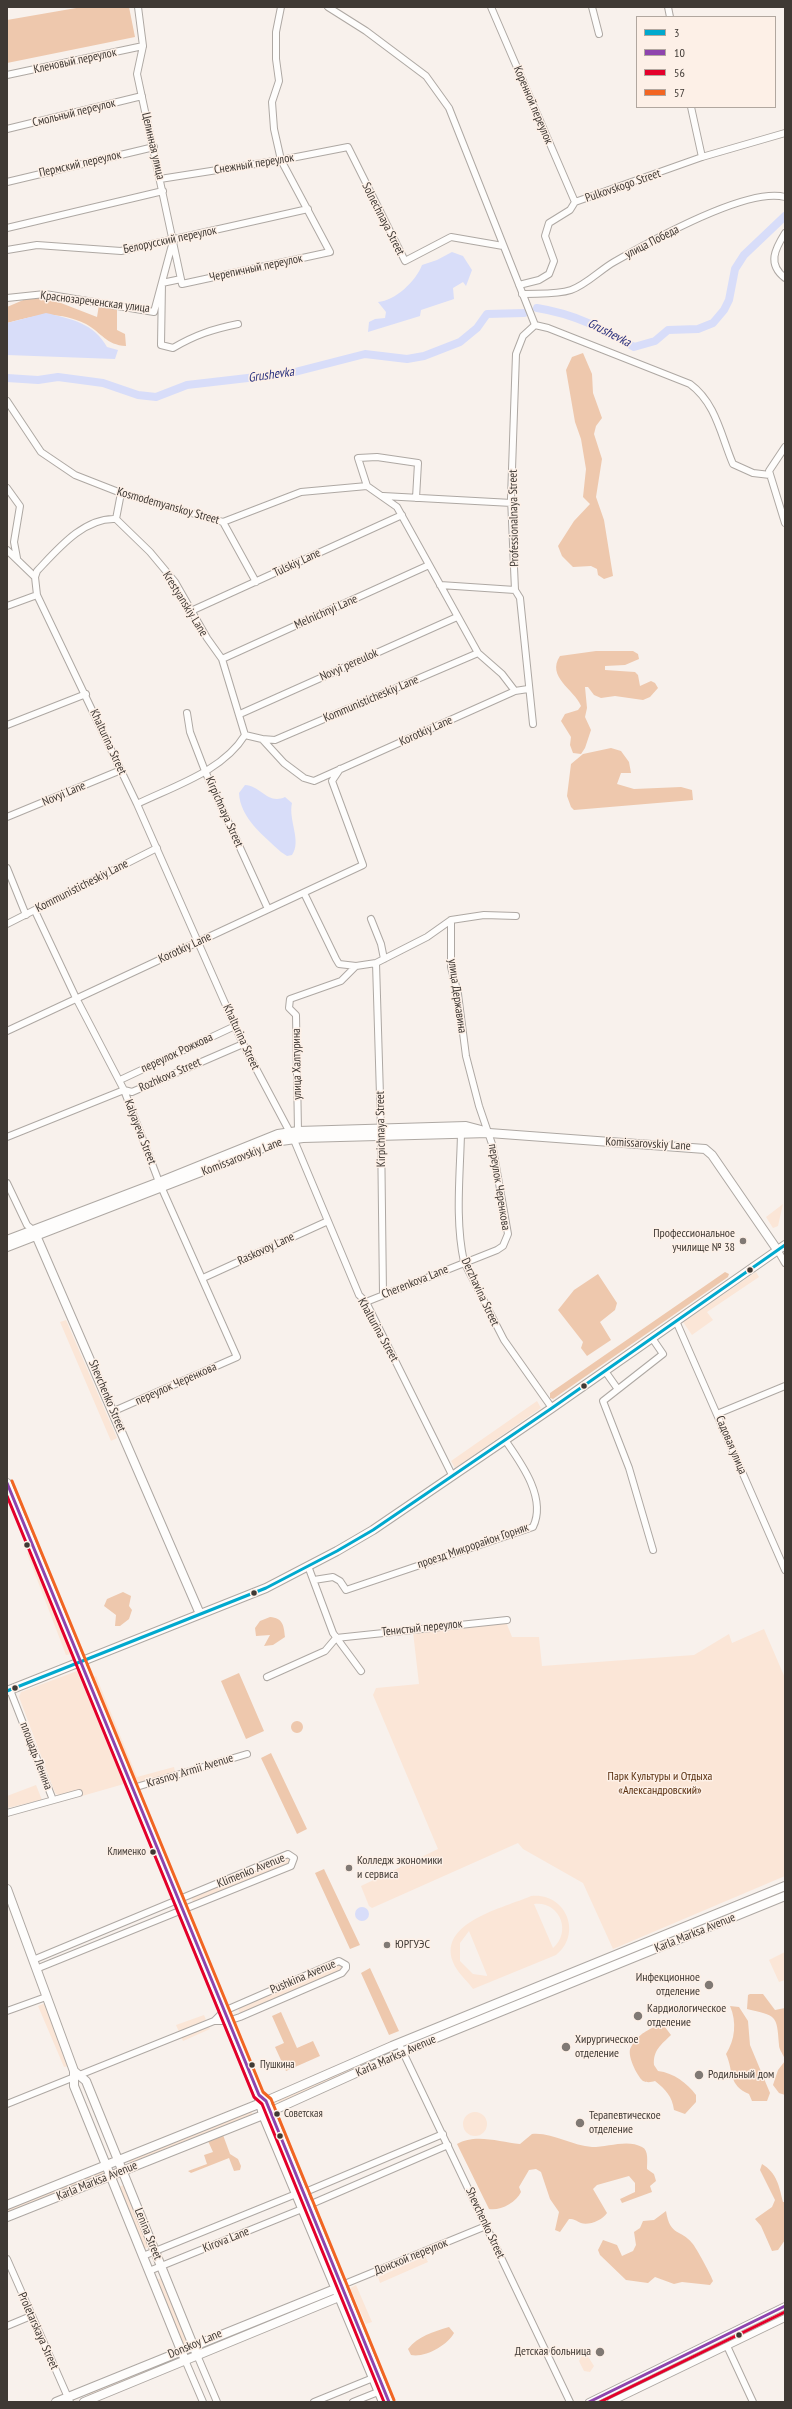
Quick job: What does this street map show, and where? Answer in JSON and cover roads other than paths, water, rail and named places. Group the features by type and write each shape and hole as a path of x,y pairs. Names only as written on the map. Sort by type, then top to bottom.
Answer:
{"main road":[{"name":"Komissarovskiy Lane","path":"7,1247 35,1233 281,1141 466,1126 490,1133"},
{"name":"Komissarovskiy Lane","path":"160,1185 278,1134 298,1131 461,1134 490,1133 705,1149 712,1155 778,1251"},
{"name":"Komissarovskiy Lane","path":"7,1240 35,1233"},
{"name":"Shevchenko Street","path":"35,1233 114,1411 200,1614"},
{"path":"8,1691 266,1588 373,1530 552,1408 785,1245"},
{"path":"7,1483 178,1901 339,2287 389,2402"},
{"name":"Karla Marksa Avenue","path":"7,2217 267,2113 401,2048 785,1886"},
{"name":"Lenina Street","path":"7,1888 75,2074 74,2086 185,2360"},
{"name":"Karla Marksa Avenue","path":"7,2205 118,2161 261,2100 401,2048 785,1896"},
{"name":"Lenina Street","path":"75,2074 86,2081 197,2355"},
{"path":"339,2287 339,2297 383,2402"},
{"name":"Donskoy Lane","path":"56,2402 69,2399 193,2345 339,2287"},
{"name":"Donskoy Lane","path":"84,2402 339,2297"}],"street":[{"name":"Целинная улица","path":"138,7 143,46 137,74 182,282"},
{"path":"281,7 276,32 276,59 279,81 272,102 274,129 281,160 308,209"},
{"path":"328,7 366,31 426,76 449,108 502,246 536,325 690,384 700,392 724,434 733,464 753,473 770,474"},
{"name":"Коренной переулок","path":"491,7 575,202"},
{"path":"592,7 599,34"},
{"name":"Кленовый переулок","path":"7,75 143,46"},
{"name":"Смольный переулок","path":"7,129 142,96"},
{"path":"691,108 702,157"},
{"name":"Pulkovskogo Street","path":"519,285 539,280 549,274 554,261 545,236 549,223 570,210 575,202 702,157 785,133"},
{"name":"Пермский переулок","path":"7,182 154,147"},
{"name":"Снежный переулок","path":"160,178 281,160 348,147"},
{"name":"Solnechnaya Street","path":"348,147 405,261 451,236 502,246"},
{"path":"7,228 163,191"},
{"name":"улица Победа","path":"522,294 571,290 614,262 713,212 745,201 777,195 785,197"},
{"name":"Белорусский переулок","path":"7,250 37,245 121,251 308,209"},
{"name":"Черепичный переулок","path":"182,282 330,252 308,209"},
{"path":"785,233 774,252 773,259 775,268 785,278"},
{"name":"Краснозареченская улица","path":"7,298 45,294 154,312 173,239"},
{"path":"162,282 182,282"},
{"name":"Краснозареченская улица","path":"162,282 161,345 173,348 193,336 212,329 238,324"},
{"name":"Professionalnaya Street","path":"533,724 528,689 520,598 515,590 512,503 516,354 524,336 536,325"},
{"name":"Kosmodemyanskoy Street","path":"7,401 41,452 75,475 121,493 223,522 301,492 367,486"},
{"path":"785,447 769,471 785,524"},
{"path":"416,498 418,463 377,457 358,458 367,486 397,507 402,515 478,653 502,674 515,691"},
{"path":"7,488 20,506 14,542 17,558"},
{"path":"7,606 37,595 35,577 37,571 69,536 106,518 116,519 121,493"},
{"path":"382,496 512,503"},
{"name":"Tulskiy Lane","path":"191,612 402,515"},
{"name":"Krestyanskiy Lane","path":"116,519 150,552 170,576 206,638 222,659 246,735"},
{"path":"223,522 256,582"},
{"path":"7,550 35,577"},
{"name":"Melnichnyi Lane","path":"222,659 429,565"},
{"path":"440,585 515,590"},
{"name":"Khalturina Street","path":"37,595 86,694 137,804 243,1044 288,1132 294,1140 359,1295 366,1302 452,1475"},
{"name":"Novyi pereulok","path":"240,714 457,617"},
{"name":"Kommunisticheskiy Lane","path":"262,739 275,740 478,653"},
{"name":"Korotkiy Lane","path":"262,739 284,763 304,778 314,780 515,691 528,689"},
{"path":"7,725 86,694"},
{"name":"Kirpichnaya Street","path":"187,713 190,732 205,771 268,909"},
{"path":"137,804 205,771 232,753 246,735 262,739"},
{"name":"Korotkiy Lane","path":"7,1031 363,865 332,781 340,769"},
{"name":"Novyi Lane","path":"7,817 121,770"},
{"name":"Kommunisticheskiy Lane","path":"7,924 157,848"},
{"path":"7,868 26,915"},
{"path":"304,893 339,964 356,966 376,963 428,937 451,920 484,915 516,916"},
{"name":"Kalyayeva Street","path":"35,911 76,998 120,1080 160,1185 203,1278 237,1357"},
{"path":"372,920 381,944 384,959"},
{"name":"улица Державина","path":"451,920 451,967 458,994 466,1056 479,1106 490,1133"},
{"name":"Kirpichnaya Street","path":"376,963 381,1133 383,1294"},
{"name":"улица Халтурина","path":"298,1131 298,1042 296,1015 289,1008 290,999 340,981 356,966"},
{"name":"переулок Рожкова","path":"120,1080 235,1026"},
{"name":"Rozhkova Street","path":"7,1137 124,1090 132,1092 243,1044"},
{"name":"переулок Черенкова","path":"464,1262 497,1250 503,1246 508,1234 490,1133"},
{"name":"Derzhavina Street","path":"461,1134 461,1250 464,1262 504,1340 552,1408"},
{"name":"Shevchenko Street","path":"7,1183 27,1225 35,1233"},
{"name":"Raskovoy Lane","path":"203,1278 328,1220"},
{"path":"778,1251 785,1262"},
{"name":"Cherenkova Lane","path":"366,1302 464,1262"},
{"name":"Садовая улица","path":"676,1321 785,1570"},
{"path":"652,1338 663,1354 617,1388 603,1401 629,1468 653,1550"},
{"name":"переулок Черенкова","path":"114,1411 237,1357"},
{"path":"605,1371 617,1388"},
{"path":"717,1414 785,1386"},
{"name":"проезд Микрорайон Горняк","path":"314,1580 333,1577 340,1581 346,1590 533,1527 538,1511 535,1494 505,1440"},
{"path":"308,1566 336,1638 361,1671"},
{"name":"Тенистый переулок","path":"336,1638 507,1620"},
{"path":"267,1677 325,1651 336,1638"},
{"name":"площадь Ленина","path":"8,1691 53,1800"},
{"name":"Krasnoy Armii Avenue","path":"133,1788 247,1754"},
{"path":"7,1813 79,1793"},
{"name":"Klimenko Avenue","path":"33,1960 288,1854 294,1858 291,1866 183,1911 36,1969"},
{"name":"Pushkina Avenue","path":"7,2104 75,2074 214,2021 228,2021 342,1973 346,1968 346,1965 339,1961 224,2011 214,2021"},
{"path":"7,2011 46,1997"},
{"name":"Shevchenko Street","path":"401,2048 570,2402"},
{"name":"Kirova Lane","path":"144,2256 300,2194 443,2134"},
{"name":"Kirova Lane","path":"149,2270 306,2207 448,2145"},
{"name":"Донской переулок","path":"339,2287 486,2226"},
{"name":"Proletarskaya Street","path":"7,2259 69,2399"},
{"path":"589,2402 785,2306"},
{"path":"7,2326 31,2316"},
{"path":"611,2402 785,2318"},
{"path":"727,2346 753,2402"},
{"name":"Lenina Street","path":"197,2355 217,2402"},
{"name":"Lenina Street","path":"185,2360 203,2402"},
{"path":"314,2402 373,2378"},
{"path":"353,2402 378,2392"}],"water":[{"path":"452,252 463,256 472,270 466,286 463,282 453,288 454,299 421,310 420,316 368,332 369,322 375,319 385,318 386,312 378,302 391,298 404,289 415,277 422,265 437,260"},
{"path":"46,313 64,317 89,327 96,332 107,347 118,350 115,359 7,355 7,323"},
{"path":"245,785 256,788 274,799 285,797 292,803 291,810 296,843 292,855 287,856 281,852 254,826 248,818 240,802 239,793"},
{"path":"362,1907 367,1909 369,1914 367,1919 362,1921 357,1919 355,1914 357,1909"}],"waterway":[{"name":"Grushevka","path":"537,308 576,318 634,347 655,341 668,330 698,329 713,323 724,310 729,300 735,269 744,255 785,216"},
{"name":"Grushevka","path":"7,378 38,380 58,377 103,383 138,395 156,397 187,385 291,373 365,354 407,359 424,356 460,342 477,328 487,314 524,313"}],"place":[{"name":"Профессиональное училище № 38","path":"743,1241"},
{"name":"Клименко","path":"153,1852"},
{"name":"Колледж экономики и сервиса","path":"349,1868"},
{"name":"ЮРГУЭС","path":"387,1945"},
{"name":"Инфекционное отделение","path":"709,1985"},
{"name":"Кардиологическое отделение","path":"638,2016"},
{"name":"Хирургическое отделение","path":"566,2047"},
{"name":"Пушкина","path":"252,2065"},
{"name":"Родильный дом","path":"699,2075"},
{"name":"Советская","path":"277,2114"},
{"name":"Терапевтическое отделение","path":"580,2123"},
{"name":"Детская больница","path":"600,2352"}],"park label":[{"name":"Парк Культуры и Отдыха «Александровский»","path":"660,1784"}]}
